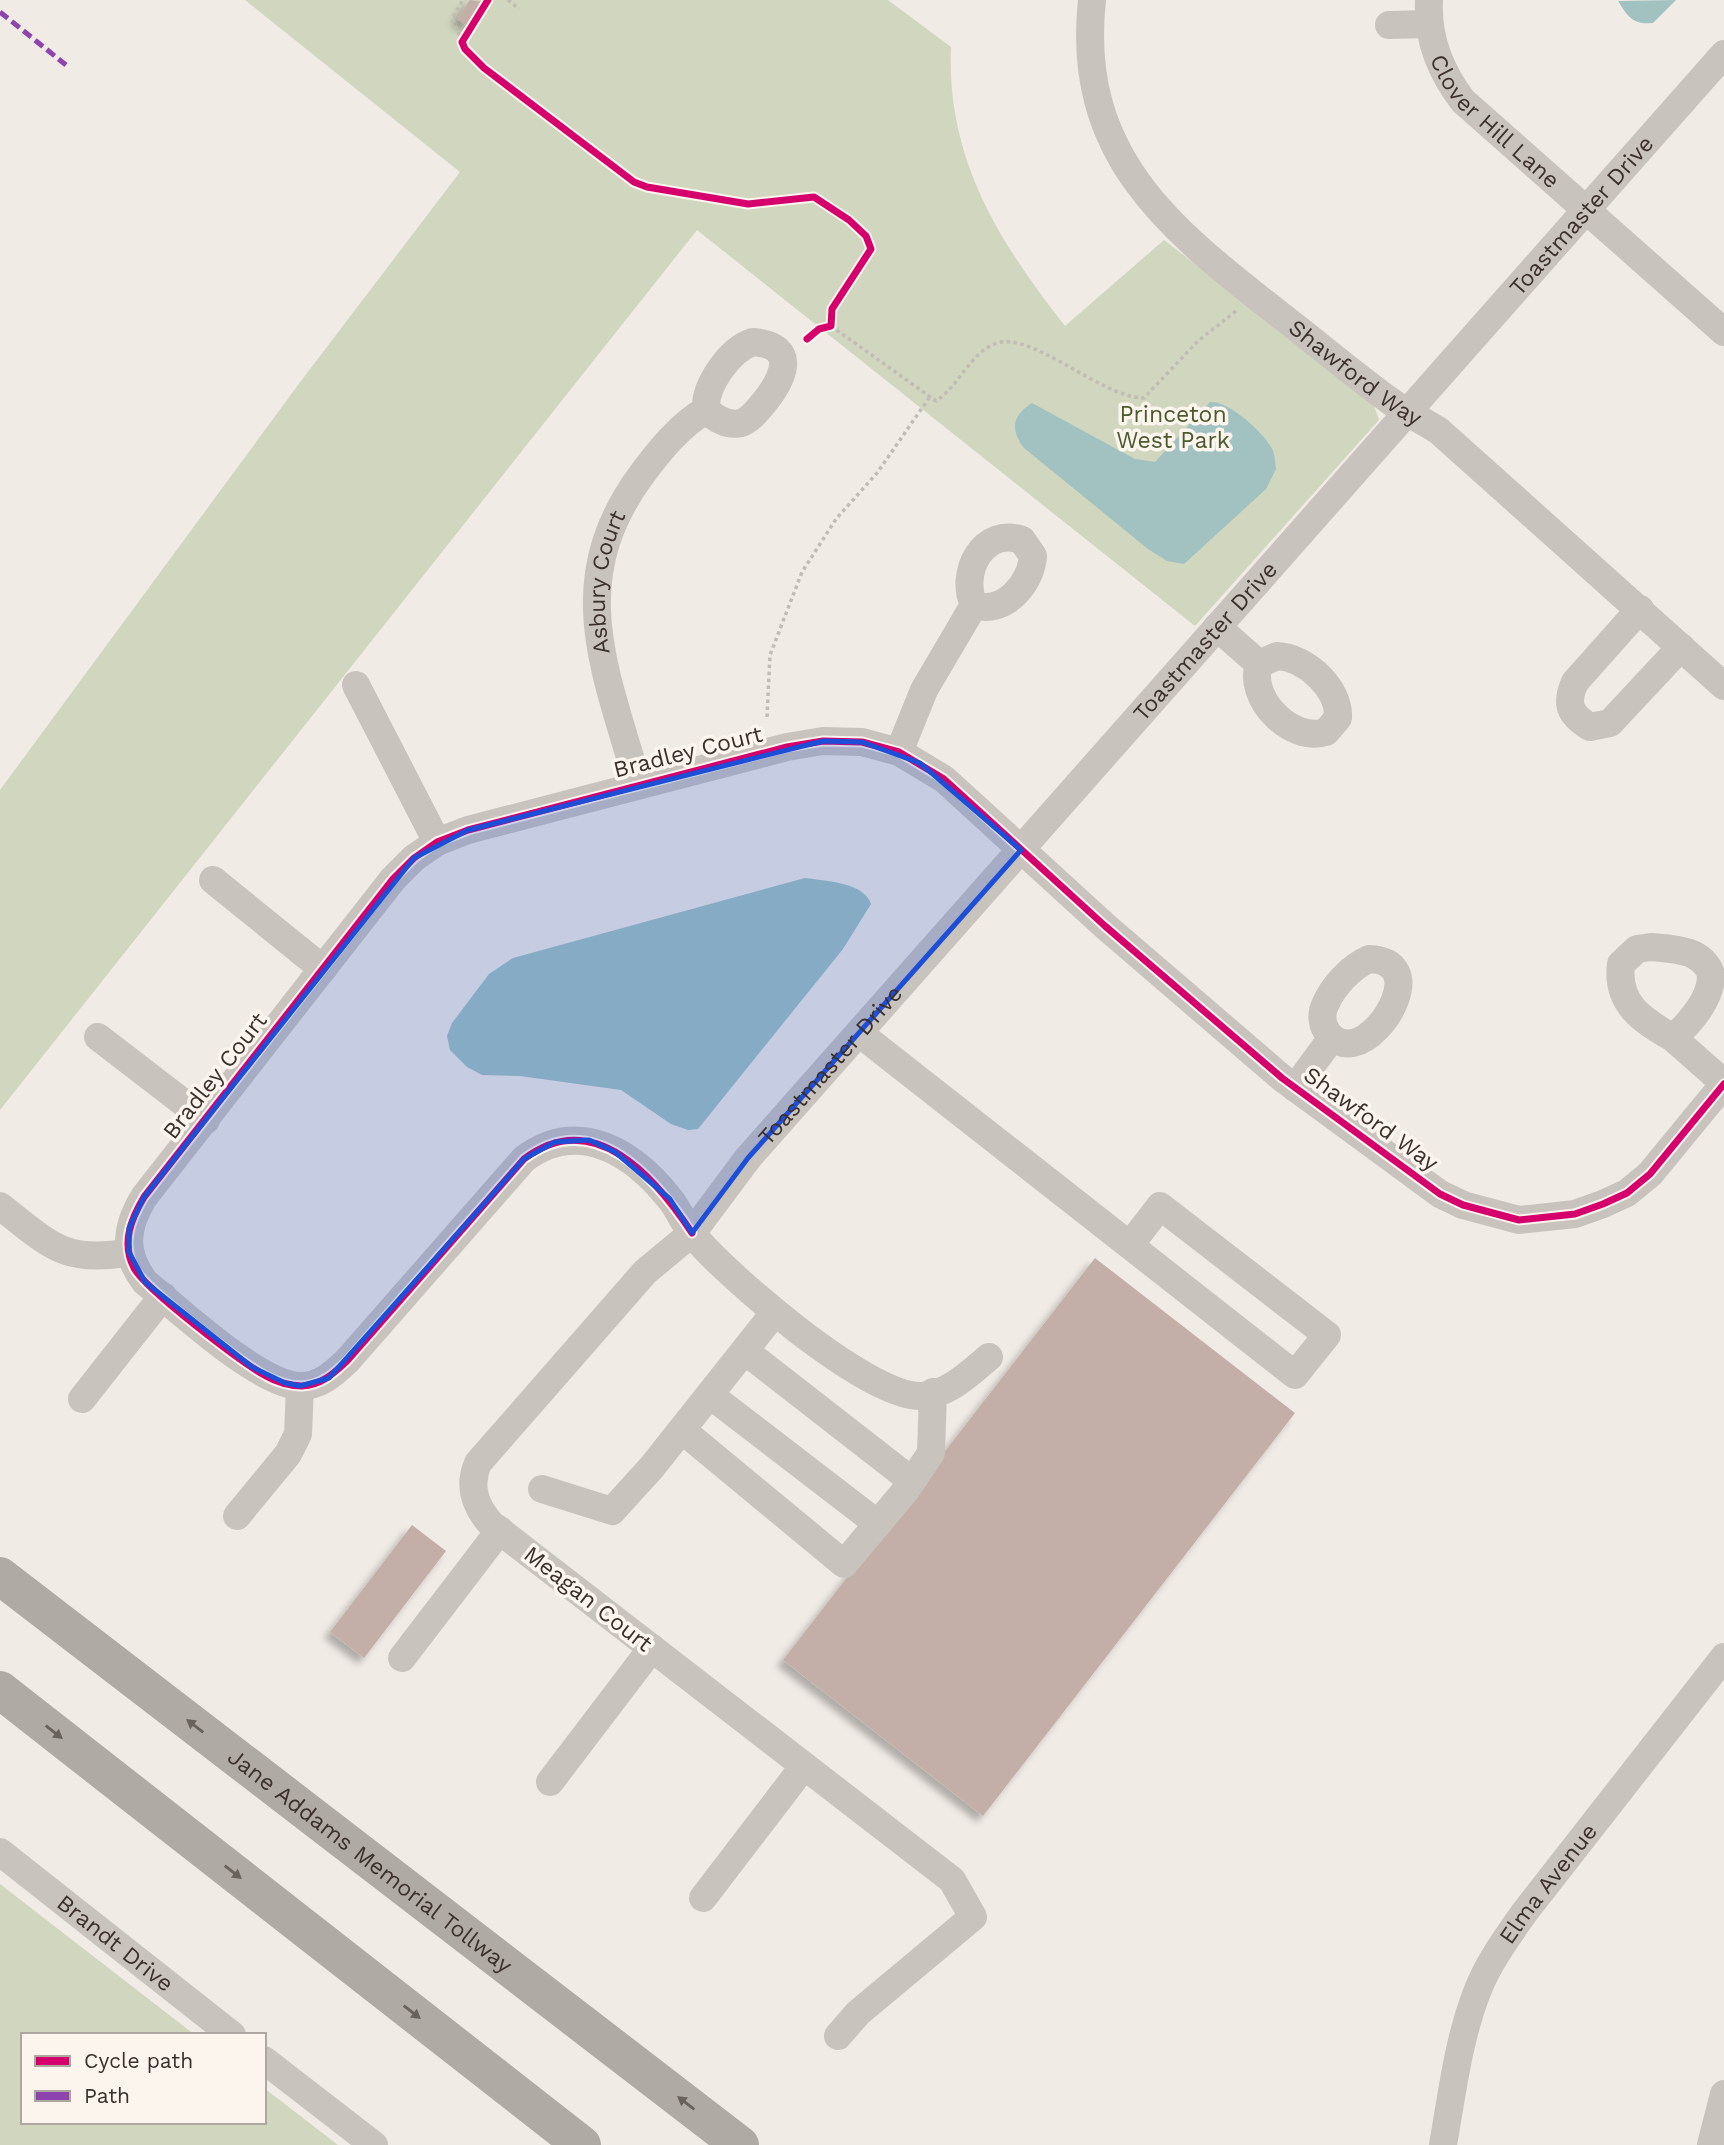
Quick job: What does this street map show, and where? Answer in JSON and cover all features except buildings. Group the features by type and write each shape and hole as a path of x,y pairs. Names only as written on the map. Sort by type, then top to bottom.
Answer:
{"highway":[{"name":"Jane Addams Memorial Tollway","path":"0,1576 740,2145"},
{"path":"0,1690 582,2145"}],"street":[{"name":"Shawford Way","path":"1092,0 1090,48 1101,109 1116,149 1149,201 1174,229 1407,412 1439,431 1724,686"},
{"path":"1389,25 1429,12"},
{"name":"Clover Hill Lane","path":"1429,12 1438,59 1463,101 1724,332"},
{"name":"Toastmaster Drive","path":"692,1233 748,1158 1724,54"},
{"name":"Asbury Court","path":"638,784 594,610 599,563 614,517 626,496 667,443 706,410"},
{"path":"899,752 924,690 974,605"},
{"path":"1640,609 1575,682 1569,695 1569,708 1577,719 1590,727 1610,723 1681,647"},
{"path":"1217,627 1259,664"},
{"path":"356,685 437,842"},
{"name":"Bradley Court","path":"129,1252 129,1228 135,1211 401,870 437,842 638,784 823,741 862,742 899,752 944,779 1021,850"},
{"name":"Shawford Way","path":"1021,850 1192,1002 1295,1088 1440,1194 1486,1213 1519,1220 1575,1214 1627,1193 1650,1174 1724,1083"},
{"path":"213,880 323,969"},
{"path":"859,1033 1295,1375 1327,1335 1160,1206 1130,1245"},
{"path":"97,1037 206,1121"},
{"path":"1673,1038 1724,1083"},
{"path":"1295,1088 1331,1039"},
{"path":"0,1206 61,1251 89,1257 129,1252 134,1268 163,1296 252,1367 269,1378 300,1386 329,1378 347,1361 524,1159 555,1142 589,1140 615,1152 670,1199 692,1233 729,1272 775,1311 882,1387 921,1396 953,1386 989,1357"},
{"name":"Meagan Court","path":"692,1233 645,1272 478,1463 473,1482 476,1502 481,1513 500,1530 952,1880 974,1917 858,2013 838,2036"},
{"path":"82,1399 163,1296"},
{"path":"542,1489 612,1511 682,1430 775,1311"},
{"path":"745,1350 912,1481"},
{"path":"237,1516 288,1454 298,1434 300,1386"},
{"path":"682,1430 844,1564 912,1481 931,1453 933,1392"},
{"path":"710,1395 878,1524"},
{"path":"402,1658 500,1530"},
{"path":"550,1782 652,1648"},
{"name":"Elma Avenue","path":"1443,2145 1465,2026 1493,1957 1524,1913 1724,1657"},
{"path":"703,1898 804,1766"},
{"name":"Brandt Drive","path":"0,1852 229,2033"},
{"path":"266,2062 374,2145"},
{"path":"1711,2145 1724,2094"}],"path":[{"path":"463,0 452,18 465,42"},
{"path":"508,0 519,9"},
{"path":"818,330 831,322 936,401 983,351 1001,341 1028,346 1126,397 1144,398 1198,341 1238,310"},
{"path":"767,717 770,655 802,572 836,519 877,473 929,398"}],"highlighted area":[{"path":"823,741 862,742 920,763 1021,850 748,1158 692,1233 670,1199 615,1152 589,1140 555,1142 524,1159 329,1378 300,1386 285,1383 252,1367 145,1282 129,1252 129,1228 144,1197 414,858 468,830"}],"green space":[{"name":"Princeton West Park","path":"245,0 888,0 951,47 957,126 981,197 1019,263 1065,326 1164,240 1372,400 1379,420 1195,626 697,230 0,1110 0,790 301,381 460,172"},
{"path":"0,1884 192,2033 21,2033 21,2124 266,2124 266,2090 338,2145 0,2145"}],"water":[{"path":"1676,0 1653,23 1640,23 1632,19 1618,1"},
{"path":"1210,402 1235,411 1261,433 1272,449 1276,469 1266,489 1184,564 1167,561 1148,549 1024,448 1015,429 1020,413 1032,403 1135,459 1155,462"},
{"path":"805,878 852,887 861,891 871,904 843,949 698,1129 688,1130 671,1124 621,1090 520,1076 482,1075 467,1067 450,1050 447,1036 452,1023 489,974 513,958"}],"marked path":[{"path":"0,12 66,65"}],"cycle path":[{"path":"488,0 462,42 465,49 484,68 634,182 647,187 748,204 814,197 849,220 866,236 871,249 832,309 831,326 819,329 807,339"},
{"path":"692,1233 660,1190 620,1155 598,1144 575,1140 550,1145 524,1159 347,1361 322,1381 302,1386 266,1376 217,1342 142,1278 134,1268 128,1249 129,1231 144,1197 393,879 414,858 437,842 468,830 787,747 823,741 862,742 899,752 944,779 1105,926 1282,1078 1440,1194 1463,1205 1519,1220 1575,1214 1627,1193 1650,1174 1724,1084"}]}
